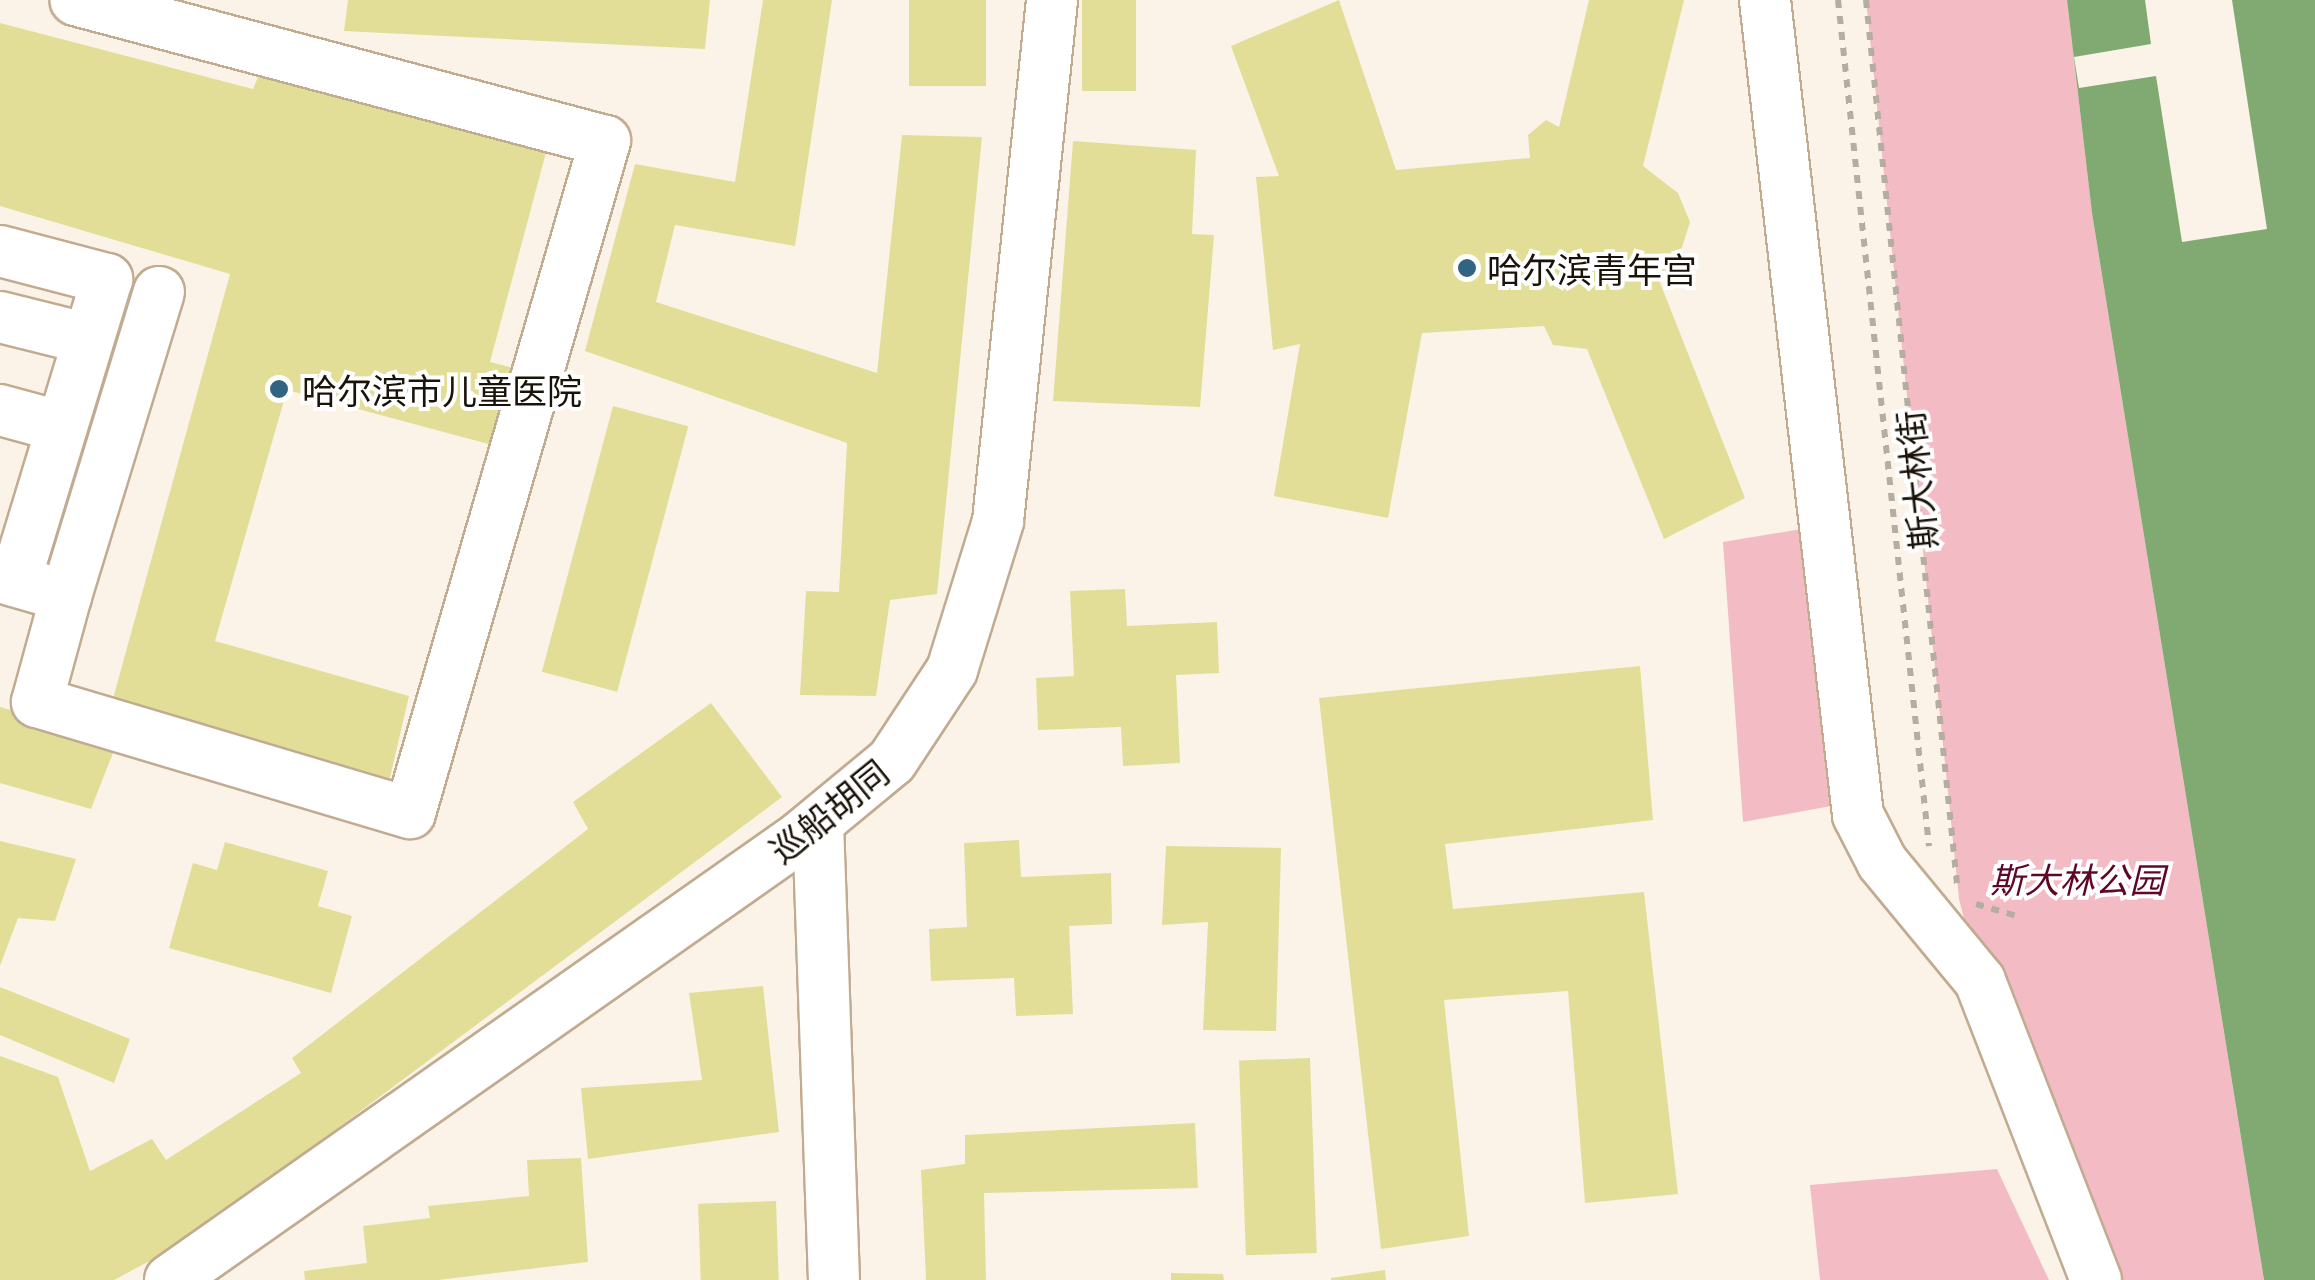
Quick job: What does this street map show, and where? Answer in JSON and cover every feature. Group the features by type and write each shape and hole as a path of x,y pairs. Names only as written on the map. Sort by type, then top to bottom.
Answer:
{"street":[{"path":"76,0 605,141 410,813 36,702 158,292"},
{"name":"巡船胡同","path":"170,1280 818,823 892,761 952,670 998,521 1052,0"},
{"path":"1765,0 1855,800 1882,862 1980,982 2096,1280"},
{"path":"0,251 107,279 62,427 20,495 7,579 66,596"},
{"path":"0,317 88,340"},
{"path":"0,410 62,427"},
{"path":"818,823 834,1280"}],"path":[{"path":"1838,0 1930,860"},
{"name":"斯大林街","path":"1866,0 1959,899 2018,916"}],"green space":[{"name":"斯大林公园","path":"1866,0 2067,0 2092,213 2264,1280 2096,1280 1980,981 1959,899"},
{"path":"1802,529 1831,806 1743,822 1723,542"},
{"path":"1997,1169 2049,1280 1820,1280 1810,1185"}],"shaded area":[{"path":"2067,0 2315,0 2315,1280 2264,1280 2092,213"}],"pier":[{"path":"2145,0 2232,0 2267,229 2182,242 2156,76 2079,88 2074,57 2151,44"}],"building":[{"path":"348,0 710,0 705,49 344,31"},
{"path":"763,0 832,0 795,246 675,225 656,302 877,373 902,135 982,137 937,594 890,600 876,696 800,695 806,591 839,592 847,443 585,351 635,164 735,182"},
{"path":"909,0 986,0 986,86 909,86"},
{"path":"1082,0 1136,0 1136,91 1082,91"},
{"name":"哈尔滨青年宫","path":"1339,0 1396,170 1530,158 1528,135 1546,120 1559,127 1589,0 1684,0 1643,166 1678,193 1690,222 1679,257 1659,280 1745,498 1664,539 1587,349 1553,345 1544,326 1422,333 1388,518 1274,496 1300,344 1273,350 1256,177 1279,176 1231,46"},
{"path":"0,23 253,89 263,65 548,145 490,362 533,373 511,450 287,390 215,641 409,696 388,786 109,713 230,274 0,206"},
{"path":"1073,141 1196,150 1192,234 1214,235 1200,407 1053,401"},
{"path":"613,406 688,426 617,692 542,672"},
{"path":"1125,589 1127,626 1217,622 1219,673 1176,675 1180,763 1123,766 1121,727 1038,730 1036,678 1074,676 1070,591"},
{"path":"1640,666 1653,820 1445,844 1453,909 1644,892 1678,1194 1585,1203 1568,991 1444,1000 1469,1236 1381,1249 1319,698"},
{"path":"711,703 782,797 185,1242 114,1280 0,1280 0,1056 58,1077 90,1171 152,1139 166,1160 301,1073 292,1058 588,829 573,802"},
{"path":"0,707 118,740 91,809 0,783"},
{"path":"1019,840 1021,877 1111,873 1112,924 1069,926 1073,1014 1016,1016 1014,978 931,981 929,929 967,927 964,843"},
{"path":"0,841 76,859 55,921 18,918 0,966"},
{"path":"225,842 328,871 318,906 352,916 331,993 169,948 193,863 217,870"},
{"path":"1166,846 1281,848 1276,1031 1203,1030 1208,922 1162,925"},
{"path":"763,986 779,1132 588,1159 581,1088 702,1080 689,993"},
{"path":"0,987 130,1039 114,1083 0,1035"},
{"path":"1310,1058 1317,1253 1246,1255 1239,1060"},
{"path":"1195,1123 1198,1188 984,1193 986,1280 926,1280 921,1170 965,1164 965,1135"},
{"path":"581,1158 588,1262 438,1280 305,1280 304,1271 367,1263 363,1226 430,1218 428,1206 529,1196 527,1160"},
{"path":"776,1201 779,1280 701,1280 698,1204"},
{"path":"1385,1270 1386,1280 1331,1280 1331,1278"},
{"path":"1171,1273 1223,1274 1224,1280 1171,1280"}],"place":[{"name":"哈尔滨青年宫","path":"1467,268"},
{"name":"哈尔滨市儿童医院","path":"279,389"}]}
